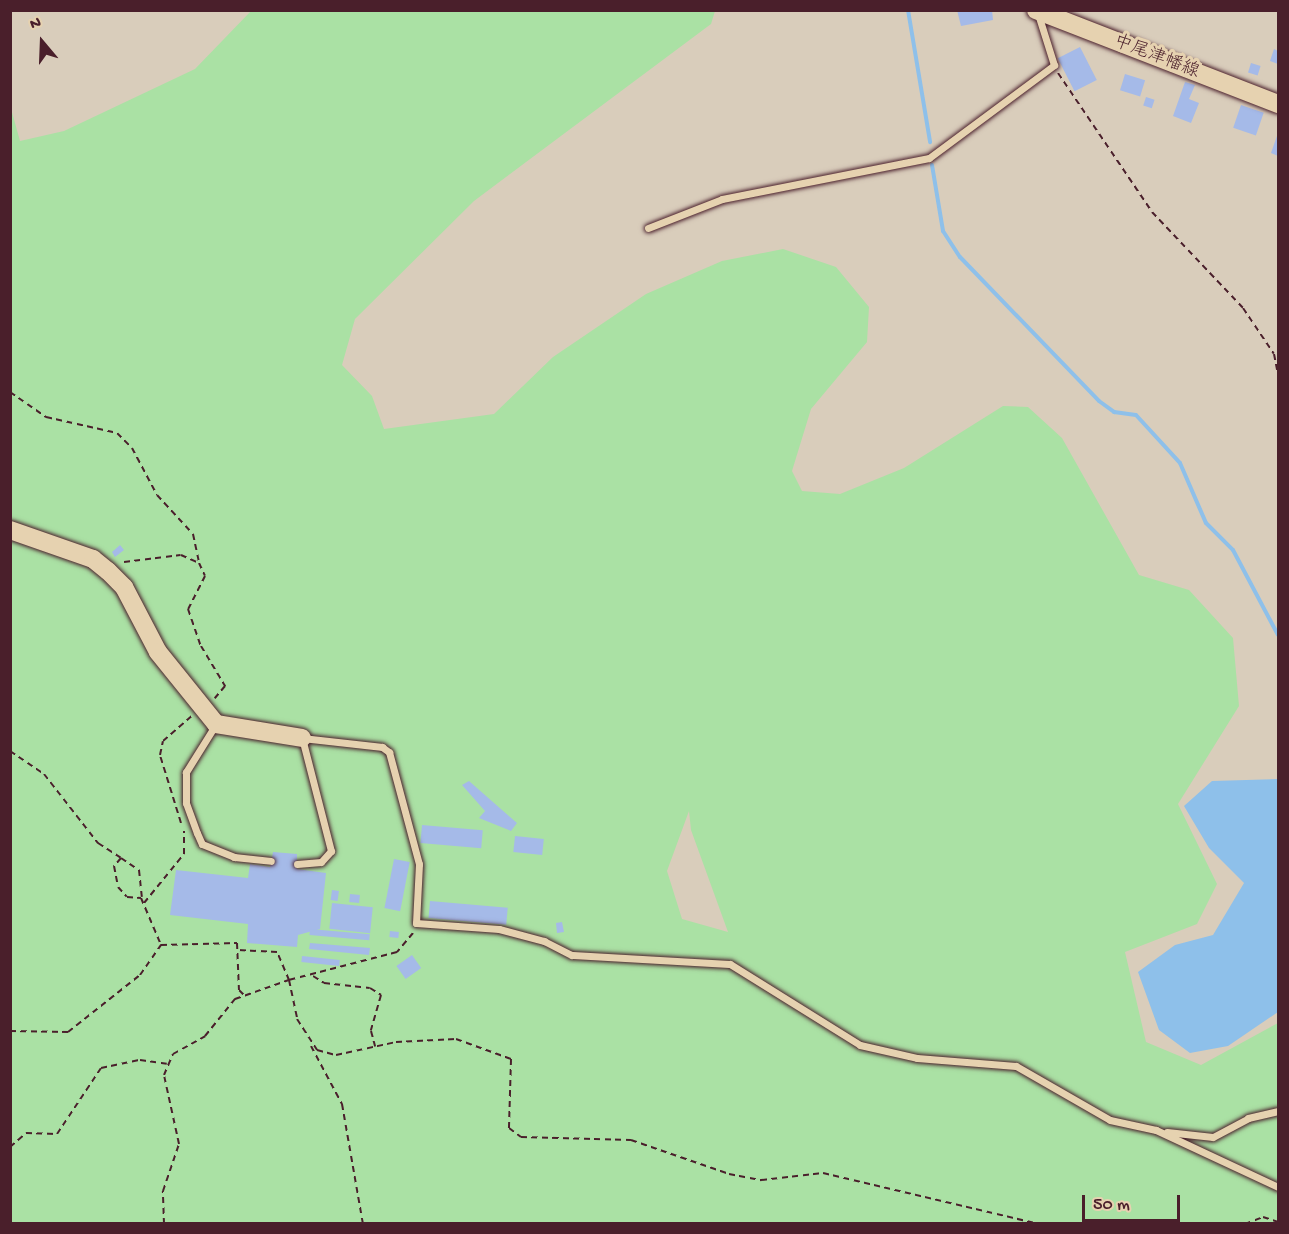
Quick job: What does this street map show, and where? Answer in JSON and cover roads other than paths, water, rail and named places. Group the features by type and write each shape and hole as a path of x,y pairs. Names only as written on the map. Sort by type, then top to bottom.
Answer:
{"street":[{"name":"中尾津幡線","path":"1037,12 1278,104"},
{"path":"10,530 93,559 108,571 124,587 158,652 216,724 302,738"}],"lane":[{"path":"648,228 722,199 929,158 1054,65 1037,12"},
{"path":"216,724 186,772 186,803 197,833 202,844 234,857 271,861"},
{"path":"297,864 321,862 332,841 302,738 389,752 419,864 416,923 499,929 544,941 572,955 730,964 860,1045 917,1058 1016,1066 1110,1120 1156,1130 1213,1137 1248,1118 1278,1111"},
{"path":"1156,1130 1278,1187"}],"water":[{"path":"1278,779 1278,1012 1228,1046 1190,1053 1159,1030 1138,972 1175,945 1213,935 1244,883 1209,848 1184,806 1212,781"}],"waterway":[{"path":"908,10 930,142"},
{"path":"932,165 943,231 960,257 1099,401 1114,412 1136,415 1180,463 1206,523 1233,550 1278,635"}]}
